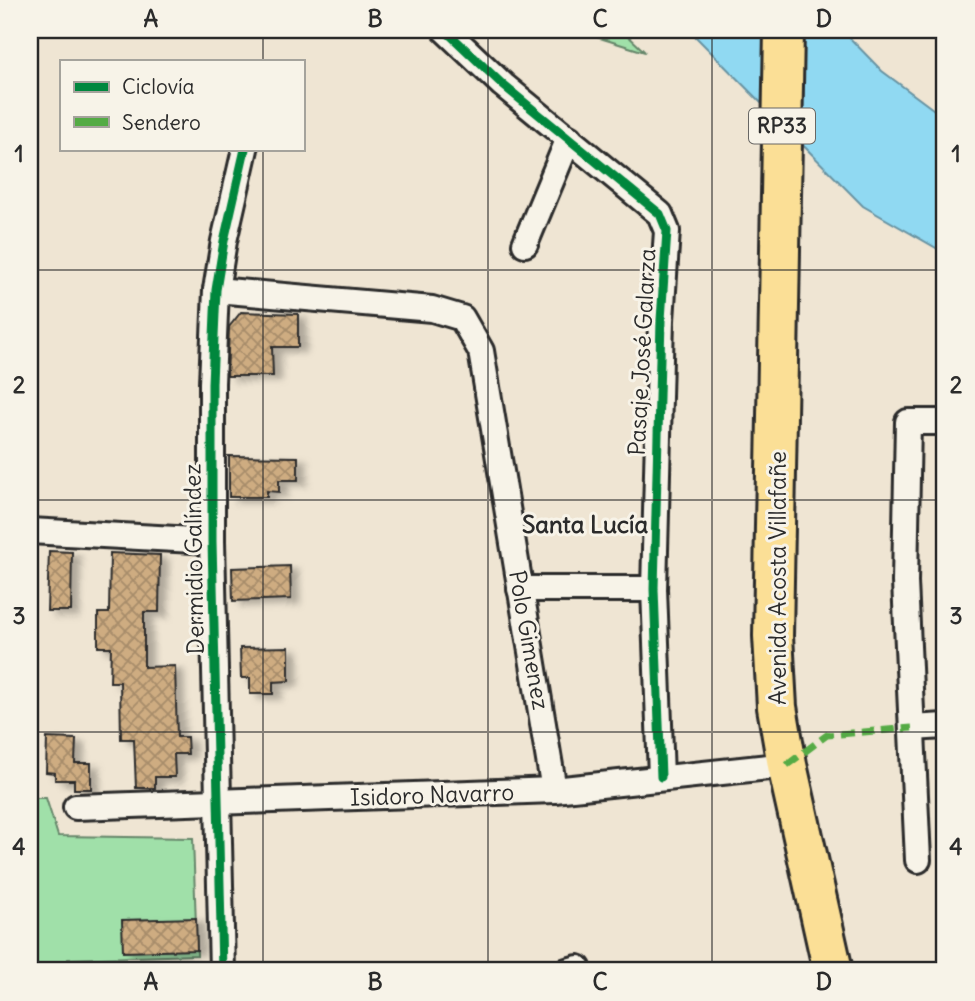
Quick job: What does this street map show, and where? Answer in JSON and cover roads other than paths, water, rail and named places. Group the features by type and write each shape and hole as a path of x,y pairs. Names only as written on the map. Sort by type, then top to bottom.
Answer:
{"main road":[{"name":"Avenida Acosta Villafañe","path":"784,30 773,636 777,707 787,765 834,971"}],"street":[{"name":"Pasaje José Galarza","path":"445,30 503,85 660,214 667,231 659,376 654,589 661,778"},
{"path":"525,244 569,138"},
{"name":"Dermidio Galíndez","path":"222,971 212,541 212,383 216,290 245,150"},
{"name":"Polo Gimenez","path":"216,290 432,309 462,318 481,351 554,790"},
{"path":"918,860 905,582 908,422 945,422"},
{"path":"30,531 212,541"},
{"path":"520,589 654,589"},
{"path":"912,728 945,726"},
{"name":"Isidoro Navarro","path":"76,807 554,790 787,765"},
{"path":"568,971 578,968 579,971"}],"water":[{"path":"689,30 842,30 882,71 945,118 945,253 863,206"}],"district":[{"name":"Santa Lucía","path":"585,525"}]}
